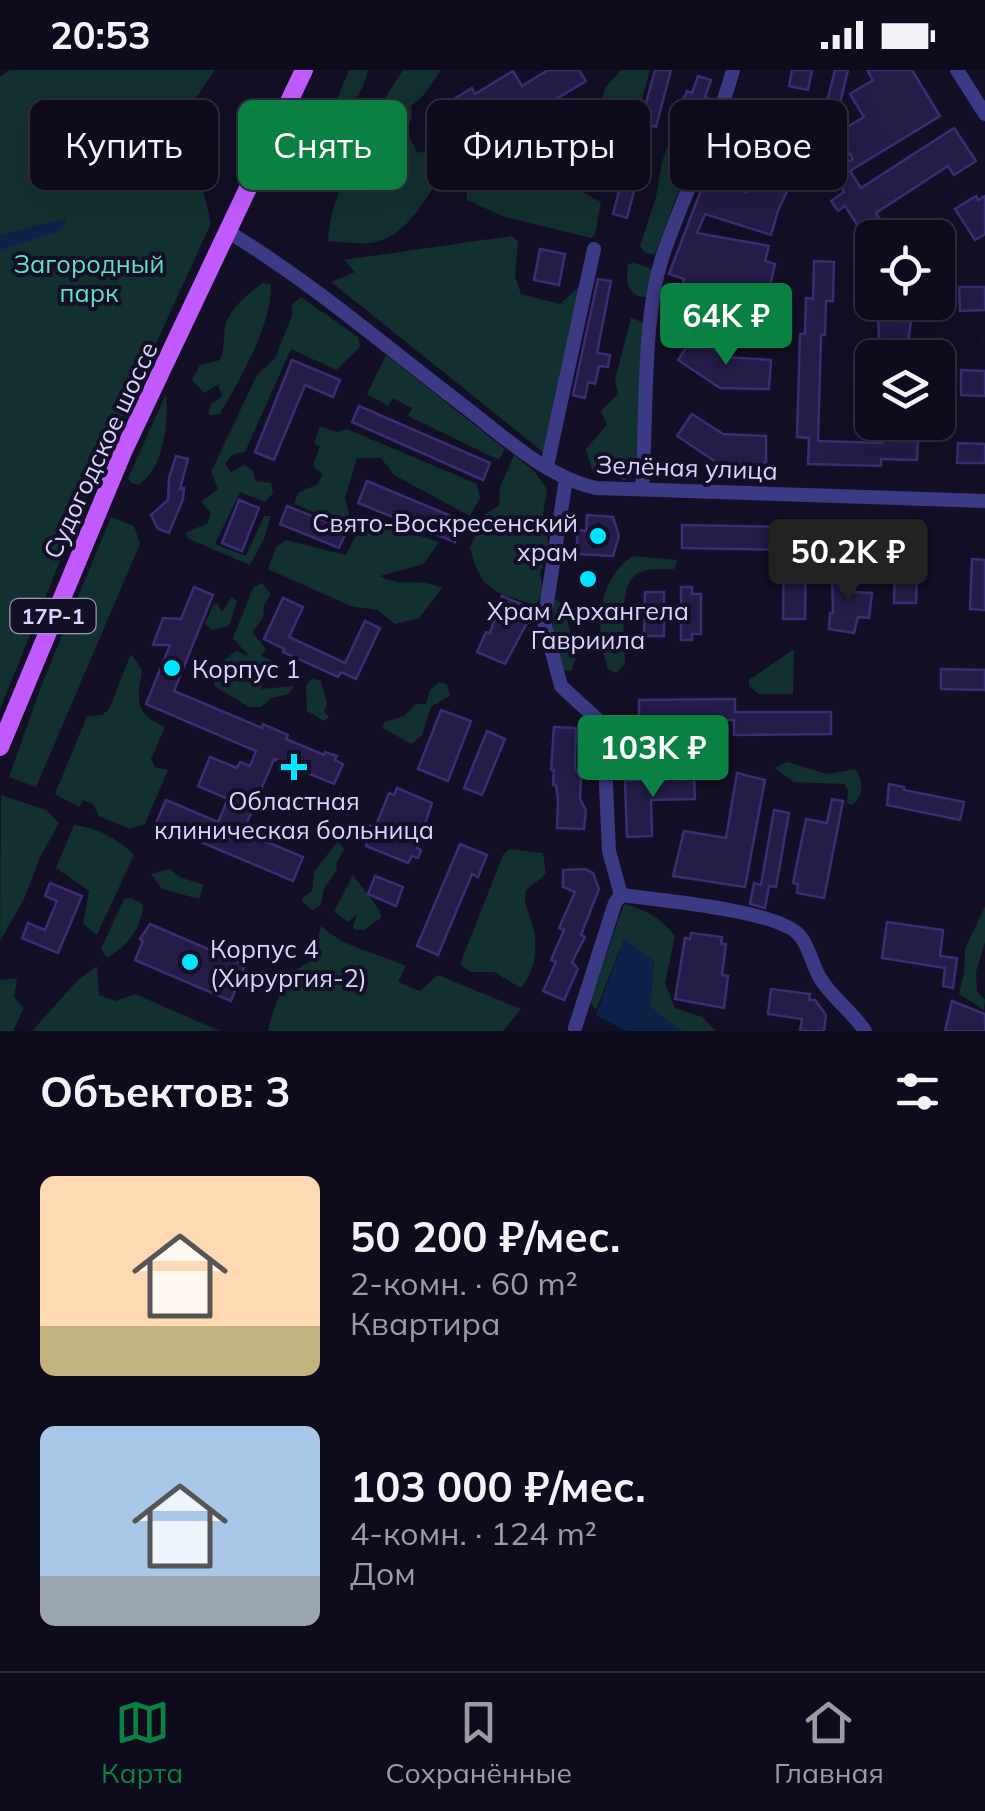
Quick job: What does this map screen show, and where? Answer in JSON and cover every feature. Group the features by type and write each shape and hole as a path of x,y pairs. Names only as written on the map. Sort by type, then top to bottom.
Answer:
{"main road":[{"name":"Судогодское шоссе","path":"0,747 102,499 304,70"}],"street":[{"path":"642,488 652,320 661,261 722,108 733,70"},
{"path":"957,70 985,114"},
{"name":"Зелёная улица","path":"230,233 279,263 512,443 566,479 596,488 985,501"},
{"path":"547,466 594,249"},
{"path":"566,479 544,622 561,686 598,721 604,741 609,851 621,896"},
{"path":"575,1028 615,903 621,896"},
{"path":"621,896 728,910 784,923 800,935 819,977 854,1014 864,1031"}],"green space":[{"name":"Загородный парк","path":"10,70 215,70 195,100 30,100 30,190 203,190 211,223 86,497 0,709 0,77"},
{"path":"349,70 368,70 355,100 337,100"},
{"path":"403,70 441,70 411,106 412,118 407,126 407,100 384,100"},
{"path":"621,70 650,70 642,100 602,100 605,88"},
{"path":"407,130 417,153 427,150 427,190 431,190 394,234 369,243 328,241 340,190 407,190"},
{"path":"670,138 670,190 679,190 655,254 645,253 640,246 656,197"},
{"path":"466,190 579,190 601,202 595,235 591,238 502,216 467,200"},
{"path":"512,236 518,242 515,276 521,294 560,304 582,284 543,452 331,282 355,272 344,260"},
{"path":"628,264 651,269 653,297 639,296 630,290"},
{"path":"262,283 271,284 261,334 220,414 209,415 210,405 222,396 218,385 204,393 192,380 200,365 220,360 230,314"},
{"path":"301,297 358,337 360,347 336,370 291,349 245,452 233,454 225,464 231,472 245,465 253,471 255,481 271,483 273,493 265,502 240,492 215,544 246,556 264,516 271,516 250,565 189,539 185,533 208,523 211,513 201,502 218,489 211,472 257,375 275,358 292,316 292,304"},
{"path":"631,318 645,323 646,334 635,470 631,478 623,481 617,464 603,460 592,470 586,449 607,425 601,411 618,394 615,380"},
{"path":"386,355 505,449 499,460 408,416 412,408 393,398 388,406 367,394"},
{"path":"166,394 167,417 159,456 147,478 138,485 131,483 128,478"},
{"path":"320,426 337,432 347,429 477,484 480,498 470,516 394,475 381,458 357,458 345,498 352,527 294,504 298,493 318,484 323,474 313,466 320,446 314,444"},
{"path":"514,455 534,471 547,489 543,514 549,548 540,574 543,592 536,605 510,597 485,582 470,548 485,514 499,506 500,487"},
{"path":"111,517 134,526 140,544 36,787 9,777 42,684"},
{"path":"371,520 390,524 405,536 417,535 439,542 424,564 380,576 442,588 419,618 395,624 377,610 351,606 268,569 276,547 286,540 346,555"},
{"path":"633,556 678,560 674,569 643,571 629,583 624,604 625,664 616,673 608,669 604,654 602,606 612,578"},
{"path":"262,583 271,594 264,605 263,618 252,632 266,649 261,656 271,660 271,665 258,674 263,680 261,689 295,686 288,694 272,698 261,707 249,707 214,686 215,681 240,681 223,661 236,651 249,656 233,638 253,588"},
{"path":"232,597 237,601 229,626 212,630 205,624 213,605 218,604 222,612"},
{"path":"554,599 562,603 577,655 571,671 559,670 552,636"},
{"path":"794,649 793,694 759,694 749,686 749,680"},
{"path":"131,654 142,670 140,705 165,727 151,759 155,767 168,770 145,824 130,829 99,816 94,805 83,800 79,807 55,794 87,716 102,715 109,709"},
{"path":"312,678 321,681 327,704 324,712 329,717 324,721 307,711 306,686"},
{"path":"439,682 447,684 450,696 431,707 422,735 412,744 382,728 385,722 404,716 416,704 426,704 430,690"},
{"path":"787,762 827,774 855,769 861,793 852,805 847,803 848,790 844,784 794,782 774,768"},
{"path":"1,795 46,810 59,823 0,941"},
{"path":"74,825 107,835 134,855 97,935 83,924 89,891 56,868"},
{"path":"338,841 344,849 337,870 324,888 321,905 312,910 302,901 303,897 312,891 314,872"},
{"path":"509,849 543,853 546,874 526,890 525,903 535,947 533,965 521,988 494,972 471,972 460,964 503,855"},
{"path":"169,869 204,885 199,899 162,889 151,874"},
{"path":"353,875 380,911 381,918 364,930 353,927 357,914 348,922 334,912"},
{"path":"124,899 143,904 140,921 127,942 107,958 101,949"},
{"path":"624,904 652,916 675,936 665,983 675,1008 702,1017 716,1031 681,1031 650,1007 654,961 624,939 596,1010 590,1002"},
{"path":"985,906 985,942 976,972 977,991 985,1000 984,1010 959,994 965,949"},
{"path":"321,926 351,945 406,966 398,982 420,991 438,975 521,1009 503,1031 268,1031 289,980 313,960"},
{"path":"97,966 99,995 116,1001 135,994 220,1031 32,1031 78,980"},
{"path":"17,978 14,997 24,1008 13,1031 0,1031 0,980"}],"water":[{"path":"66,218 62,230 0,250 0,235"},
{"path":"624,939 654,961 650,1007 681,1031 626,1031 596,1015"}],"building":[{"path":"548,70 579,70 586,81 554,100 452,100 472,88 475,94 513,71 522,86"},
{"path":"655,70 671,70 656,127 650,125 650,100 647,100"},
{"path":"792,70 812,70 808,90 789,86"},
{"path":"835,70 848,70 841,100 828,100"},
{"path":"867,70 912,70 940,116 850,171 861,188 954,128 976,161 954,175 948,166 876,213 880,220 855,221 845,206 838,211 831,201 847,190 847,163 853,159 847,149 847,127 864,117 850,94 873,80"},
{"path":"698,76 711,80 705,97 712,100 683,100 687,91 692,93"},
{"path":"619,190 634,191 627,218 613,214"},
{"path":"701,190 788,190 771,235 705,214 697,233 769,246 765,261 775,264 766,303 770,304 767,321 778,334 769,340 766,336 677,319 684,279 669,274"},
{"path":"976,196 978,200 985,196 985,234 975,240 955,209"},
{"path":"540,249 565,254 559,285 534,280"},
{"path":"814,261 834,262 833,301 826,301 825,335 821,335 818,441 918,440 917,460 881,459 881,466 808,464 809,438 797,437 800,334 805,334 806,298 813,299"},
{"path":"598,279 611,281 597,353 610,355 608,367 599,366 595,384 588,382 585,398 573,395"},
{"path":"959,287 985,287 985,310 960,311"},
{"path":"878,320 911,320 908,340 879,340"},
{"path":"694,336 725,357 771,360 769,389 720,388 678,360"},
{"path":"292,360 340,380 333,397 305,385 274,460 255,452"},
{"path":"961,370 985,371 985,396 961,395"},
{"path":"359,406 490,463 483,480 352,422"},
{"path":"692,414 723,434 766,436 766,464 716,462 677,436"},
{"path":"958,443 985,444 985,463 957,463"},
{"path":"176,456 188,459 180,489 184,488 183,499 169,533 158,529 151,515 168,500"},
{"path":"367,481 463,521 455,542 358,503"},
{"path":"239,500 259,508 242,551 222,543"},
{"path":"287,506 347,530 339,548 280,524"},
{"name":"Свято-Воскресенский храм","path":"587,515 613,517 619,536 613,556 576,554 578,530 586,531"},
{"path":"682,525 785,527 785,550 806,550 805,619 783,619 784,550 682,548"},
{"path":"911,530 887,552 873,551 874,536"},
{"path":"895,554 918,554 916,603 894,603"},
{"path":"972,559 985,560 985,610 970,609"},
{"path":"832,575 855,576 854,592 872,593 869,618 858,617 854,633 829,629 833,613"},
{"path":"194,587 213,595 174,691 262,728 263,724 288,735 286,739 324,755 325,752 337,756 335,760 343,764 334,784 274,759 243,832 303,857 293,881 156,823 166,800 218,822 228,799 198,786 210,757 237,768 240,762 250,766 256,751 146,704 170,645 153,645 163,618 181,619"},
{"path":"681,587 692,587 692,594 701,594 701,634 692,634 692,640 681,640 681,621 664,621 664,636 644,636 645,592 664,592 664,606 681,605"},
{"path":"502,596 528,607 522,621 527,623 505,664 477,652 486,632 490,633"},
{"path":"283,598 303,607 289,637 345,663 365,621 380,628 356,679 341,672 338,677 264,639"},
{"path":"941,669 985,670 985,690 941,689"},
{"path":"735,699 735,712 831,712 831,734 734,735 734,720 639,720 639,700"},
{"path":"441,710 471,721 448,781 418,769"},
{"path":"554,727 576,728 575,767 581,779 580,799 586,810 584,829 557,828 558,800 551,770"},
{"path":"487,731 505,739 482,795 464,788"},
{"path":"737,773 765,780 745,887 673,876 684,831 726,838"},
{"path":"694,775 695,799 651,800 652,836 627,837 625,781"},
{"path":"889,784 964,802 960,820 887,805"},
{"path":"397,788 432,803 417,848 421,850 418,858 412,856 408,863 366,846 370,826 375,828 389,793 394,795"},
{"path":"832,799 843,801 824,898 797,893 798,884 793,883 806,819 827,823"},
{"path":"774,810 789,813 776,887 769,886 765,908 750,904 754,883 761,885"},
{"path":"460,844 487,855 478,877 472,874 438,955 417,946"},
{"path":"585,869 593,873 599,889 581,935 585,937 572,962 578,969 564,1000 543,991 556,962 551,960 564,930 559,928 575,892 563,887 563,870"},
{"path":"375,876 403,887 396,906 368,894"},
{"path":"50,883 82,896 58,953 22,938 28,923 45,930 57,901 45,896"},
{"path":"887,922 943,930 940,956 957,958 953,988 943,986 945,968 882,958"},
{"name":"Корпус 4 (Хирургия-2)","path":"150,924 245,965 231,1001 135,960 143,941 140,939"},
{"path":"691,933 722,937 721,944 726,944 722,975 728,976 724,1008 675,999 685,938 690,939"},
{"path":"771,989 810,994 809,1000 815,1000 826,1015 824,1031 800,1031 802,1019 768,1014"},
{"path":"952,1001 985,1014 985,1031 945,1031"}],"place":[{"name":"Свято-Воскресенский храм","path":"598,536"},
{"name":"Храм Архангела Гавриила","path":"588,579"},
{"name":"Корпус 1","path":"172,668"},
{"name":"Областная клиническая больница","path":"294,767"},
{"name":"Корпус 4 (Хирургия-2)","path":"190,962"}]}
